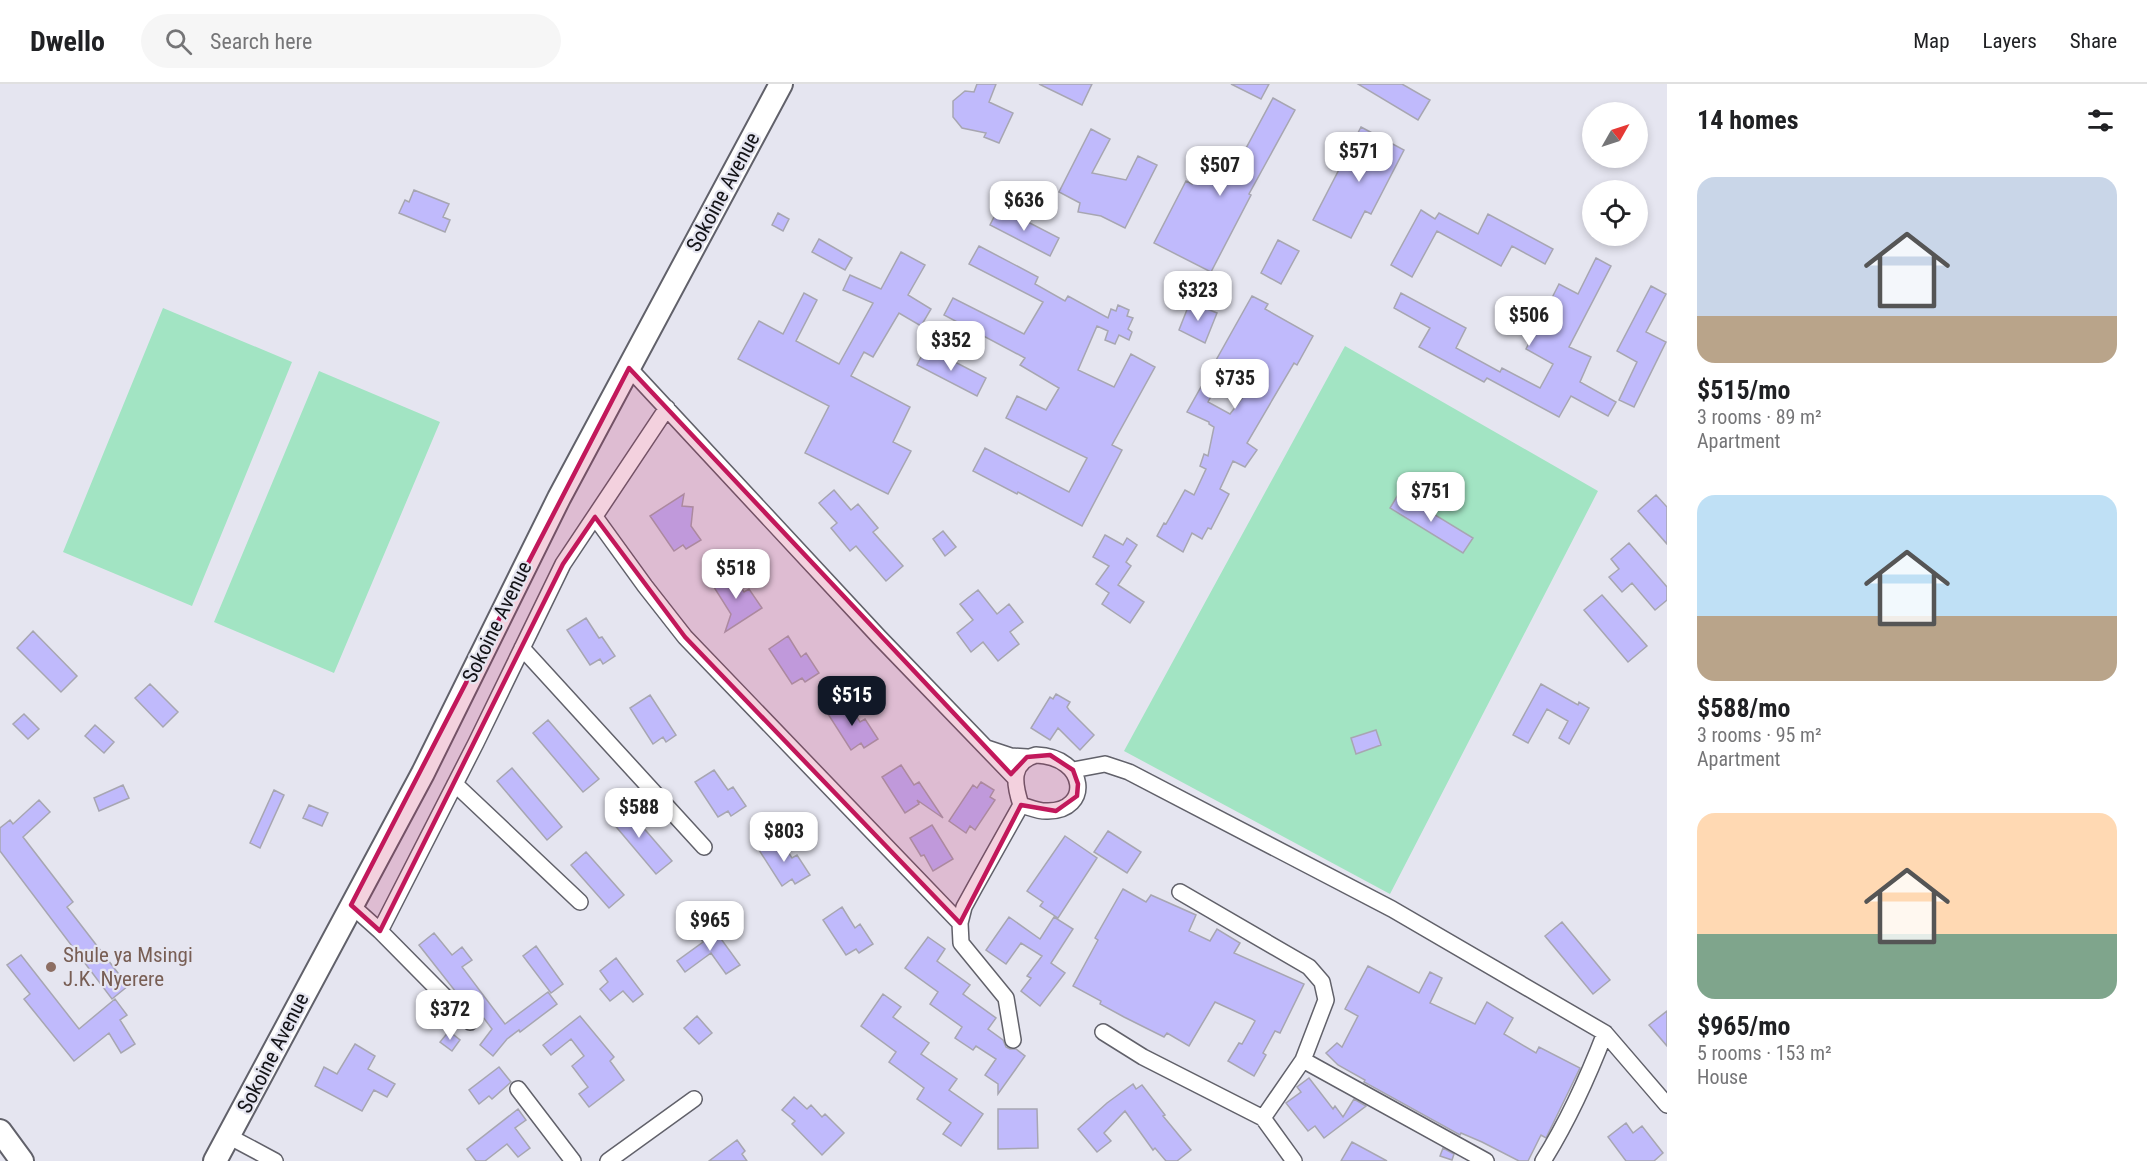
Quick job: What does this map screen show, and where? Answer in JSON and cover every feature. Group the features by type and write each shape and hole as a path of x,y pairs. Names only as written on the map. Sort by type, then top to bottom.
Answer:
{"street":[{"name":"Sokoine Avenue","path":"215,1161 230,1137 423,773 559,498 781,84"},
{"path":"630,368 879,637 1015,778"},
{"path":"380,931 563,564 667,408"},
{"path":"595,517 685,637 960,923"},
{"path":"522,648 704,847"},
{"path":"985,747 1011,756 1050,755 1064,761 1073,770 1078,784 1077,796 1068,805 1056,811 1044,812 1021,805"},
{"path":"1013,1040 1006,998 961,943 960,923 964,907 1021,805 1015,778 1019,766 1027,757"},
{"path":"1073,770 1106,764 1129,772 1392,909 1605,1033 1667,1106"},
{"path":"455,784 580,902"},
{"path":"1180,892 1309,967 1322,982 1326,1000 1303,1060 1263,1118"},
{"path":"351,905 470,1022"},
{"path":"1103,1032 1143,1057 1263,1118 1294,1161"},
{"path":"1543,1161 1559,1136 1605,1033"},
{"path":"1303,1060 1485,1161"},
{"path":"518,1089 573,1161"},
{"path":"608,1161 694,1099"},
{"path":"0,1131 22,1161"},
{"path":"230,1137 275,1161"}],"highlighted area":[{"path":"629,368 1011,774 1027,757 1050,755 1073,770 1078,784 1077,796 1056,811 1021,805 960,923 685,637 595,517 563,564 380,931 351,905"}],"green space":[{"path":"163,308 292,362 192,606 63,552"},
{"path":"1345,346 1598,491 1390,894 1124,751"},
{"path":"319,371 440,422 334,673 214,622"}],"building":[{"path":"977,84 996,84 989,102 1013,113 999,143 984,137 986,133 962,128 953,117 953,101 965,91 974,92"},
{"path":"1039,84 1092,84 1082,105"},
{"path":"1231,84 1269,84 1261,99"},
{"path":"1358,84 1402,84 1430,100 1418,120"},
{"path":"1273,98 1295,110 1249,194 1251,195 1211,272 1154,243 1186,181 1192,184 1200,164 1231,176"},
{"path":"1361,127 1404,150 1371,214 1365,211 1351,238 1313,220"},
{"path":"1091,129 1110,139 1092,173 1126,180 1138,156 1157,165 1125,228 1101,216 1078,212 1080,203 1059,192"},
{"path":"414,190 449,204 443,217 450,220 445,232 399,213 405,200 409,202"},
{"path":"999,207 1059,238 1050,256 990,225"},
{"path":"1421,210 1435,219 1439,213 1478,234 1488,214 1553,249 1545,264 1512,246 1501,266 1437,231 1412,277 1391,265"},
{"path":"778,213 789,219 783,231 772,225"},
{"path":"819,239 852,258 845,270 812,252"},
{"path":"1278,240 1299,251 1281,284 1261,273"},
{"path":"979,246 1038,277 1035,284 1065,301 1068,296 1108,318 1111,309 1116,311 1118,305 1129,310 1127,316 1133,318 1128,329 1132,332 1129,340 1119,335 1115,344 1105,340 1108,331 1097,326 1078,370 1114,387 1131,354 1155,367 1112,445 1122,450 1082,526 973,471 985,448 1069,492 1087,458 1006,418 1017,396 1046,410 1059,388 1020,365 1025,358 944,315 953,298 1024,334 1043,302 969,264"},
{"path":"901,252 925,265 908,295 931,309 921,326 899,313 873,357 864,352 851,376 910,407 893,442 911,451 888,494 805,453 829,406 738,359 759,321 783,334 804,293 817,300 796,341 839,364 873,303 843,290 850,275 881,289"},
{"path":"1596,258 1611,266 1569,347 1591,357 1580,382 1616,402 1608,416 1571,396 1559,417 1487,378 1484,382 1419,347 1430,328 1394,308 1401,293 1466,328 1456,348 1500,372 1502,368 1540,388 1553,364 1526,349 1559,284 1578,294"},
{"path":"1651,286 1666,294 1646,332 1666,342 1634,407 1619,400 1637,362 1617,351"},
{"path":"1252,296 1268,304 1265,309 1313,336 1297,365 1294,363 1247,443 1257,450 1245,467 1233,461 1220,489 1229,494 1211,529 1208,528 1202,539 1192,533 1183,552 1157,536 1185,490 1194,495 1206,469 1200,466 1204,454 1208,456 1214,427 1209,422 1187,412","holes":["1224,373 1250,388 1230,414 1208,402"]},
{"path":"1190,302 1217,313 1205,343 1179,330"},
{"path":"926,347 986,378 977,396 917,365"},
{"path":"834,490 851,510 858,504 878,528 873,532 903,566 886,581 856,546 850,551 831,528 837,523 819,503"},
{"path":"1399,493 1473,538 1463,553 1390,508"},
{"path":"684,494 682,506 693,507 691,526 701,540 686,549 683,545 674,551 650,516"},
{"path":"1656,495 1667,507 1667,544 1638,511"},
{"path":"943,531 956,547 945,556 933,539"},
{"path":"1105,535 1123,545 1127,538 1137,545 1126,562 1131,566 1118,585 1144,602 1130,623 1102,604 1109,593 1096,584 1109,566 1093,557"},
{"path":"1629,543 1667,587 1667,600 1655,610 1632,583 1622,592 1609,577 1619,569 1611,559"},
{"path":"731,572 744,592 749,589 762,608 725,632 731,614 712,584"},
{"path":"978,590 997,614 1009,604 1023,622 1010,632 1019,644 998,661 983,642 971,652 957,633 973,620 960,604"},
{"path":"1602,595 1647,646 1628,662 1584,610"},
{"path":"586,618 615,656 603,664 600,659 590,665 567,630"},
{"path":"33,631 77,676 61,692 17,648"},
{"path":"788,636 801,657 806,653 819,673 805,682 802,678 792,684 769,649"},
{"path":"150,684 178,712 163,727 135,698"},
{"path":"1541,684 1578,705 1579,702 1589,708 1569,744 1559,738 1568,721 1547,709 1528,743 1513,735"},
{"path":"1056,694 1070,702 1067,707 1069,710 1094,735 1080,750 1058,728 1050,740 1031,728 1050,697 1053,699"},
{"path":"650,695 676,735 666,742 663,737 653,744 630,708"},
{"path":"847,702 860,722 865,719 878,739 864,748 861,743 851,750 828,714"},
{"path":"24,714 39,729 28,739 13,724"},
{"path":"548,720 599,779 583,792 533,733"},
{"path":"95,725 114,742 104,753 85,736"},
{"path":"1376,730 1381,745 1356,754 1351,738"},
{"path":"901,765 914,785 919,782 943,818 917,800 919,804 905,813 882,777"},
{"path":"512,768 562,827 547,840 497,781"},
{"path":"714,770 728,790 733,787 746,806 731,816 728,811 718,817 695,782"},
{"path":"981,782 994,790 990,797 995,800 975,830 970,826 966,833 949,821 973,785 977,788"},
{"path":"123,785 129,798 99,811 94,798"},
{"path":"274,790 284,795 260,848 250,843"},
{"path":"39,800 50,812 23,837 73,902 67,907 128,986 112,999 0,851 0,828 10,820 13,824"},
{"path":"622,803 672,861 656,874 607,816"},
{"path":"309,805 328,813 322,826 303,818"},
{"path":"932,825 953,859 933,871 910,838"},
{"path":"1108,831 1141,852 1127,873 1094,852"},
{"path":"1065,836 1097,858 1058,918 1040,906 1043,902 1027,891"},
{"path":"779,838 792,858 797,855 810,875 795,884 792,879 782,886 759,850"},
{"path":"586,852 624,895 609,908 571,865"},
{"path":"1123,889 1146,902 1151,895 1196,915 1189,931 1210,941 1217,929 1240,943 1234,953 1304,984 1280,1033 1275,1031 1263,1053 1266,1055 1254,1076 1228,1061 1239,1043 1242,1044 1255,1021 1252,1019 1215,1002 1189,1046 1167,1033 1164,1037 1124,1017 1073,986 1098,940 1095,938"},
{"path":"842,907 855,928 860,924 873,944 859,953 856,949 846,955 823,920"},
{"path":"1009,917 1040,939 1054,917 1073,929 1051,963 1065,973 1040,1006 1021,991 1031,978 1027,976 1042,956 1021,943 1006,964 986,950"},
{"path":"1562,922 1610,980 1593,994 1545,936"},
{"path":"711,925 740,965 726,974 711,953 685,972 677,961 703,942 698,935"},
{"path":"434,933 452,955 462,947 472,960 462,967 505,1024 548,992 557,1004 507,1039 493,1056 480,1045 492,1029 468,997 463,1001 419,945"},
{"path":"928,937 945,949 937,961 970,985 963,994 996,1018 988,1029 1003,1040 1006,1047 1016,1049 1025,1056 998,1094 998,1084 985,1075 996,1059 976,1046 973,1050 955,1038 962,1027 930,1004 938,992 905,968"},
{"path":"536,946 563,984 551,993 523,956"},
{"path":"21,955 79,1029 115,999 127,1015 120,1020 135,1044 121,1053 109,1033 74,1061 24,999 30,994 7,965"},
{"path":"616,958 643,994 633,1002 623,991 610,1001 600,989 608,982 600,971"},
{"path":"1368,966 1419,993 1430,972 1442,978 1430,1003 1475,1024 1487,1002 1513,1018 1504,1034 1536,1053 1539,1047 1580,1068 1546,1138 1541,1135 1528,1161 1519,1161 1482,1142 1461,1133 1460,1135 1364,1082 1365,1080 1338,1065 1326,1053 1337,1043 1342,1047 1358,1016 1345,1009"},
{"path":"883,994 901,1007 893,1017 929,1043 921,1054 957,1079 949,1090 983,1114 961,1146 943,1134 951,1123 917,1099 924,1088 889,1062 896,1052 861,1026"},
{"path":"1667,1011 1667,1046 1649,1025"},
{"path":"580,1016 614,1057 610,1061 624,1080 589,1107 579,1094 588,1087 572,1066 584,1056 571,1039 551,1055 543,1045"},
{"path":"697,1016 712,1033 699,1044 684,1028"},
{"path":"449,1031 460,1040 452,1051 440,1042"},
{"path":"355,1044 375,1056 368,1069 395,1084 387,1097 374,1090 362,1111 315,1086 324,1067 337,1074"},
{"path":"499,1067 511,1082 492,1099 489,1096 479,1104 469,1090"},
{"path":"1309,1078 1333,1109 1335,1106 1343,1117 1354,1099 1366,1106 1324,1138 1315,1126 1308,1131 1286,1103 1301,1092 1297,1087"},
{"path":"1133,1084 1136,1089 1142,1085 1165,1115 1163,1116 1191,1150 1177,1161 1166,1161 1155,1148 1153,1150 1125,1111 1104,1133 1111,1141 1097,1152 1078,1129"},
{"path":"794,1097 807,1109 811,1105 822,1117 825,1114 844,1133 822,1155 792,1124 795,1121 782,1110"},
{"path":"518,1109 526,1120 515,1128 530,1148 518,1157 507,1144 485,1161 476,1161 467,1149"},
{"path":"998,1109 1037,1109 1038,1148 998,1149"},
{"path":"1626,1123 1633,1133 1642,1126 1663,1153 1654,1161 1626,1161 1608,1137"},
{"path":"737,1140 745,1151 742,1154 747,1161 709,1161"},
{"path":"1352,1142 1387,1161 1341,1161"},
{"path":"1443,1148 1454,1154 1452,1160 1440,1156"}],"place":[{"name":"Shule ya Msingi J.K. Nyerere","path":"51,967"}]}
